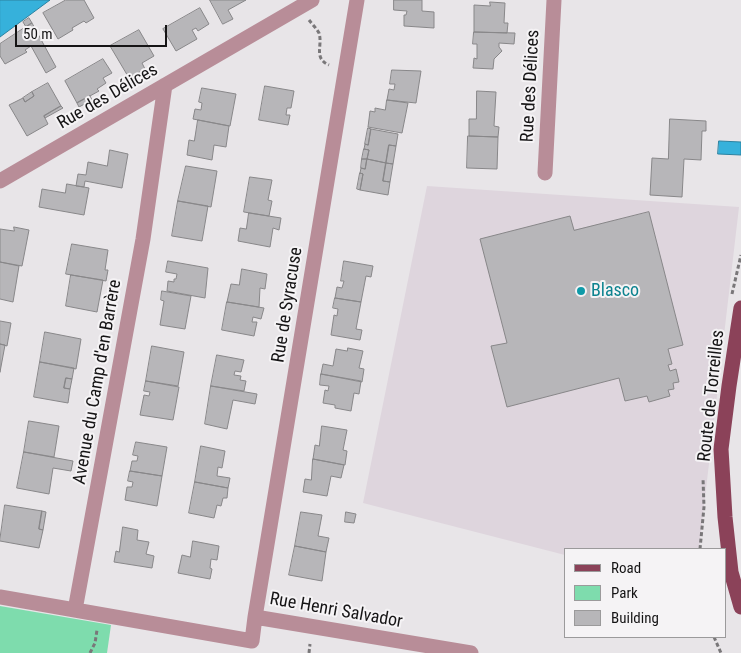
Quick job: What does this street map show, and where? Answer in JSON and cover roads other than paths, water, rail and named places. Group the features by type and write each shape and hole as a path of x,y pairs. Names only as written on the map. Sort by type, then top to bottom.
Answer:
{"main road":[{"name":"Route de Torreilles","path":"741,308 729,386 722,450 731,572 741,607"}],"street":[{"name":"Rue des Délices","path":"0,181 312,0"},
{"name":"Rue de Syracuse","path":"255,617 357,0"},
{"name":"Rue des Délices","path":"545,173 554,0"},
{"name":"Avenue du Camp d'en Barrère","path":"75,610 143,239 165,85"},
{"path":"0,596 75,610"},
{"name":"Rue Henri Salvador","path":"75,610 252,641 255,617 467,652"}],"water":[{"path":"0,0 50,0 0,37"},
{"path":"719,141 741,142 741,155 718,154"}],"place":[{"name":"Blasco","path":"581,291"}]}
